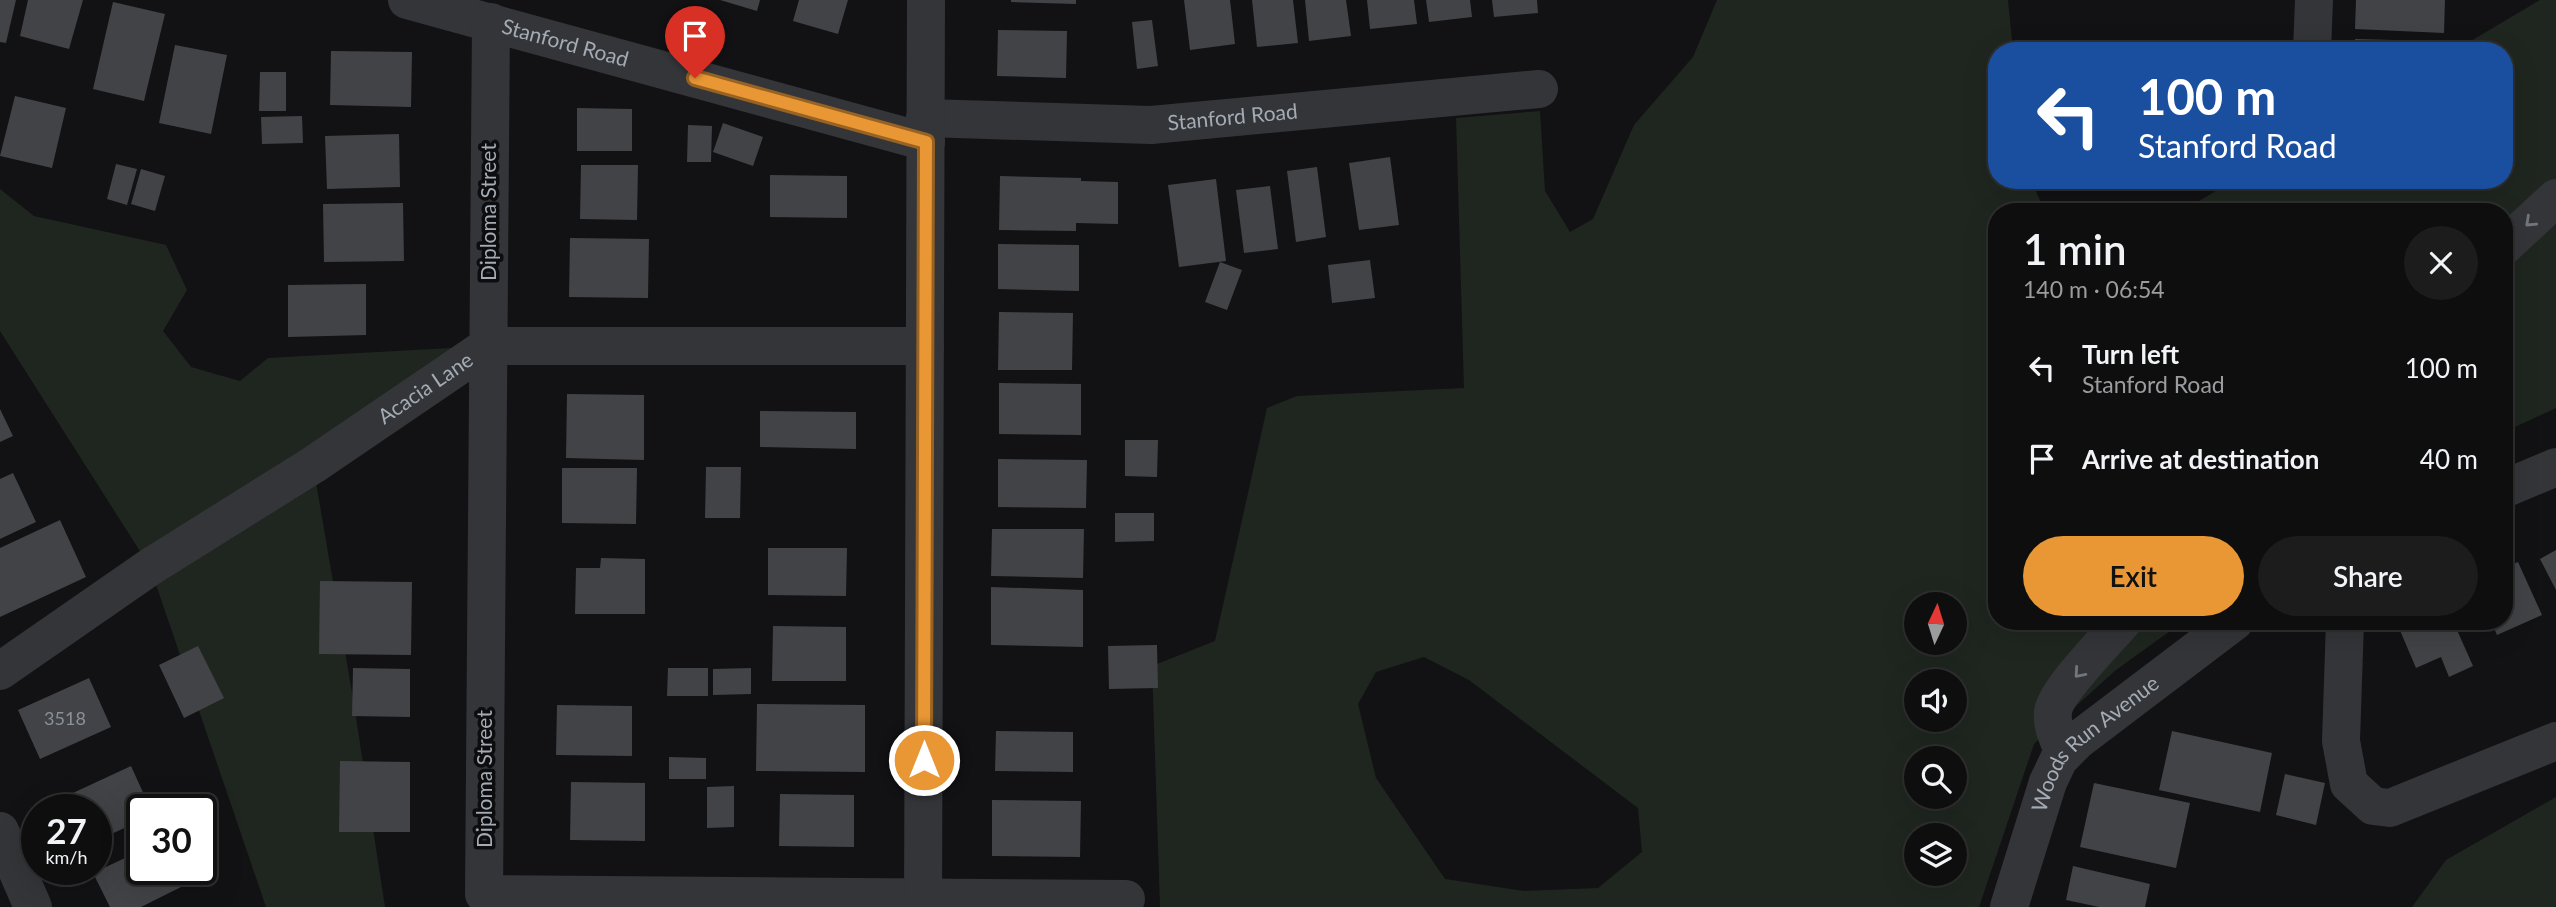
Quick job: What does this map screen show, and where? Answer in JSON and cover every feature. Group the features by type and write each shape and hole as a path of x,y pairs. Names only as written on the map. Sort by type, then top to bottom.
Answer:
{"street":[{"name":"Stanford Road","path":"407,0 925,130 1151,125 1539,89"},
{"path":"923,902 926,0"},
{"path":"2312,42 2314,0"},
{"name":"Diploma Street","path":"491,22 484,894 923,902 1126,899"},
{"path":"2513,238 2556,198"},
{"name":"Acacia Lane","path":"0,671 150,567 313,465 488,346 925,346"},
{"path":"2513,485 2556,467"},
{"path":"2064,754 2055,730 2053,708 2064,690 2115,630"},
{"name":"Woods Run Avenue","path":"2009,907 2048,782 2064,754 2078,740 2223,630"},
{"path":"2345,630 2341,741 2349,785 2373,806 2390,808 2556,741"},
{"path":"0,831 33,907"}],"shaded area":[{"path":"1717,0 2008,0 2012,42 1988,42 1988,189 2035,189 2041,203 1988,203 1988,630 2172,630 2116,670 2034,744 1979,907 1160,907 1152,666 1215,641 1267,408 1297,396 1464,388 1456,118 1540,111 1545,191 1570,232 1593,219 1634,125 1693,57","holes":["1424,657 1469,680 1638,808 1642,852 1598,888 1524,891 1445,879 1376,778 1358,704 1376,672"]},
{"path":"2540,0 2556,0 2556,408 2513,428 2513,203 2196,203 2219,189 2513,189 2513,42 2469,42"},
{"path":"0,189 34,216 166,245 187,290 163,331 191,367 240,381 268,358 488,346 313,465 385,907 266,907 150,567 0,331"},
{"path":"2556,797 2556,907 2412,907 2446,860"}],"building":[{"path":"0,0 16,0 6,43 0,42"},
{"path":"28,0 83,0 69,49 20,36"},
{"path":"720,0 760,0 757,11"},
{"path":"799,0 848,0 838,34 793,21"},
{"path":"1076,0 1076,4 1011,2"},
{"path":"1184,0 1230,0 1235,44 1190,50"},
{"path":"1252,0 1293,0 1298,43 1257,47"},
{"path":"1305,0 1346,0 1351,36 1309,41"},
{"path":"1367,0 1414,0 1417,24 1370,29"},
{"path":"1426,0 1470,0 1472,17 1429,22"},
{"path":"1492,0 1537,0 1538,13 1494,17"},
{"path":"2356,0 2445,0 2444,33 2355,29"},
{"path":"113,2 165,14 144,101 93,89"},
{"path":"1152,20 1158,66 1137,69 1132,22"},
{"path":"998,30 1067,31 1066,78 997,76"},
{"path":"2355,39 2394,40 2394,42 2355,42"},
{"path":"175,45 227,55 211,134 159,123"},
{"path":"331,51 412,52 411,107 330,105"},
{"path":"260,72 286,72 286,111 259,111"},
{"path":"15,96 66,108 52,168 0,156"},
{"path":"577,108 632,109 632,151 577,151"},
{"path":"302,116 303,143 262,144 261,117"},
{"path":"723,123 763,137 753,166 713,152"},
{"path":"688,125 712,126 711,162 687,162"},
{"path":"399,134 400,187 327,189 325,136"},
{"path":"1390,157 1399,225 1359,230 1349,163"},
{"path":"116,164 137,169 127,205 107,199"},
{"path":"581,165 638,165 637,220 580,219"},
{"path":"1317,167 1326,237 1296,242 1287,171"},
{"path":"141,169 165,176 155,211 131,204"},
{"path":"770,175 847,176 847,218 770,217"},
{"path":"1000,176 1081,178 1081,181 1118,182 1118,224 1076,223 1076,231 999,230"},
{"path":"1216,179 1226,261 1179,267 1168,185"},
{"path":"1270,186 1278,249 1244,253 1236,190"},
{"path":"403,203 404,261 324,262 323,204"},
{"path":"570,238 649,239 648,298 569,297"},
{"path":"998,244 1079,245 1079,291 998,289"},
{"path":"1370,260 1375,298 1332,303 1328,265"},
{"path":"1220,262 1242,270 1227,310 1205,302"},
{"path":"366,284 366,335 288,337 288,285"},
{"path":"999,312 1073,313 1072,370 998,370"},
{"path":"999,383 1081,384 1081,435 999,434"},
{"path":"567,394 644,395 644,460 566,458"},
{"path":"0,409 13,436 0,442"},
{"path":"760,411 856,412 856,449 760,447"},
{"path":"1125,440 1158,440 1157,477 1125,476"},
{"path":"998,459 1087,460 1086,508 998,507"},
{"path":"706,467 741,467 740,518 705,518"},
{"path":"562,468 637,468 636,524 562,523"},
{"path":"13,473 36,522 0,539 0,479"},
{"path":"1115,513 1154,513 1154,541 1115,542"},
{"path":"60,520 86,577 0,617 0,548"},
{"path":"992,529 1084,529 1083,578 991,576"},
{"path":"768,548 847,548 846,596 768,595"},
{"path":"2556,550 2556,590 2540,559"},
{"path":"601,558 645,559 645,614 575,614 576,568 600,568"},
{"path":"2518,562 2542,615 2513,628 2513,564"},
{"path":"320,581 412,582 411,655 319,654"},
{"path":"991,587 1083,590 1083,647 991,645"},
{"path":"773,626 846,627 846,681 772,681"},
{"path":"2400,630 2457,630 2473,666 2449,677 2441,657 2416,668"},
{"path":"2495,630 2508,630 2497,635"},
{"path":"1157,645 1158,688 1109,689 1108,646"},
{"path":"198,646 224,698 184,718 159,665"},
{"path":"353,668 410,669 410,717 352,716"},
{"path":"668,668 708,668 708,696 667,696"},
{"path":"751,668 751,694 713,695 713,669"},
{"path":"89,678 111,727 40,759 18,710"},
{"path":"757,704 865,705 865,772 756,771"},
{"path":"557,705 632,706 632,756 556,755"},
{"path":"996,731 1073,732 1073,772 995,771"},
{"path":"2172,731 2272,753 2260,812 2159,790"},
{"path":"669,757 706,758 706,779 669,779"},
{"path":"340,761 410,762 410,832 339,832"},
{"path":"131,766 144,794 126,794 126,827 112,834 112,794 71,794"},
{"path":"2285,774 2325,783 2316,825 2276,815"},
{"path":"571,782 645,783 645,841 570,840"},
{"path":"2094,783 2190,803 2176,868 2080,847"},
{"path":"734,786 734,827 707,828 707,787"},
{"path":"780,794 854,795 854,847 779,846"},
{"path":"992,800 1081,801 1080,857 992,856"},
{"path":"126,858 126,885 185,885 141,907 110,907 99,885 112,885 112,864"},
{"path":"2073,866 2150,884 2145,907 2099,907 2066,900"}],"route":[{"path":"695,78 926,142 924,760"}]}
